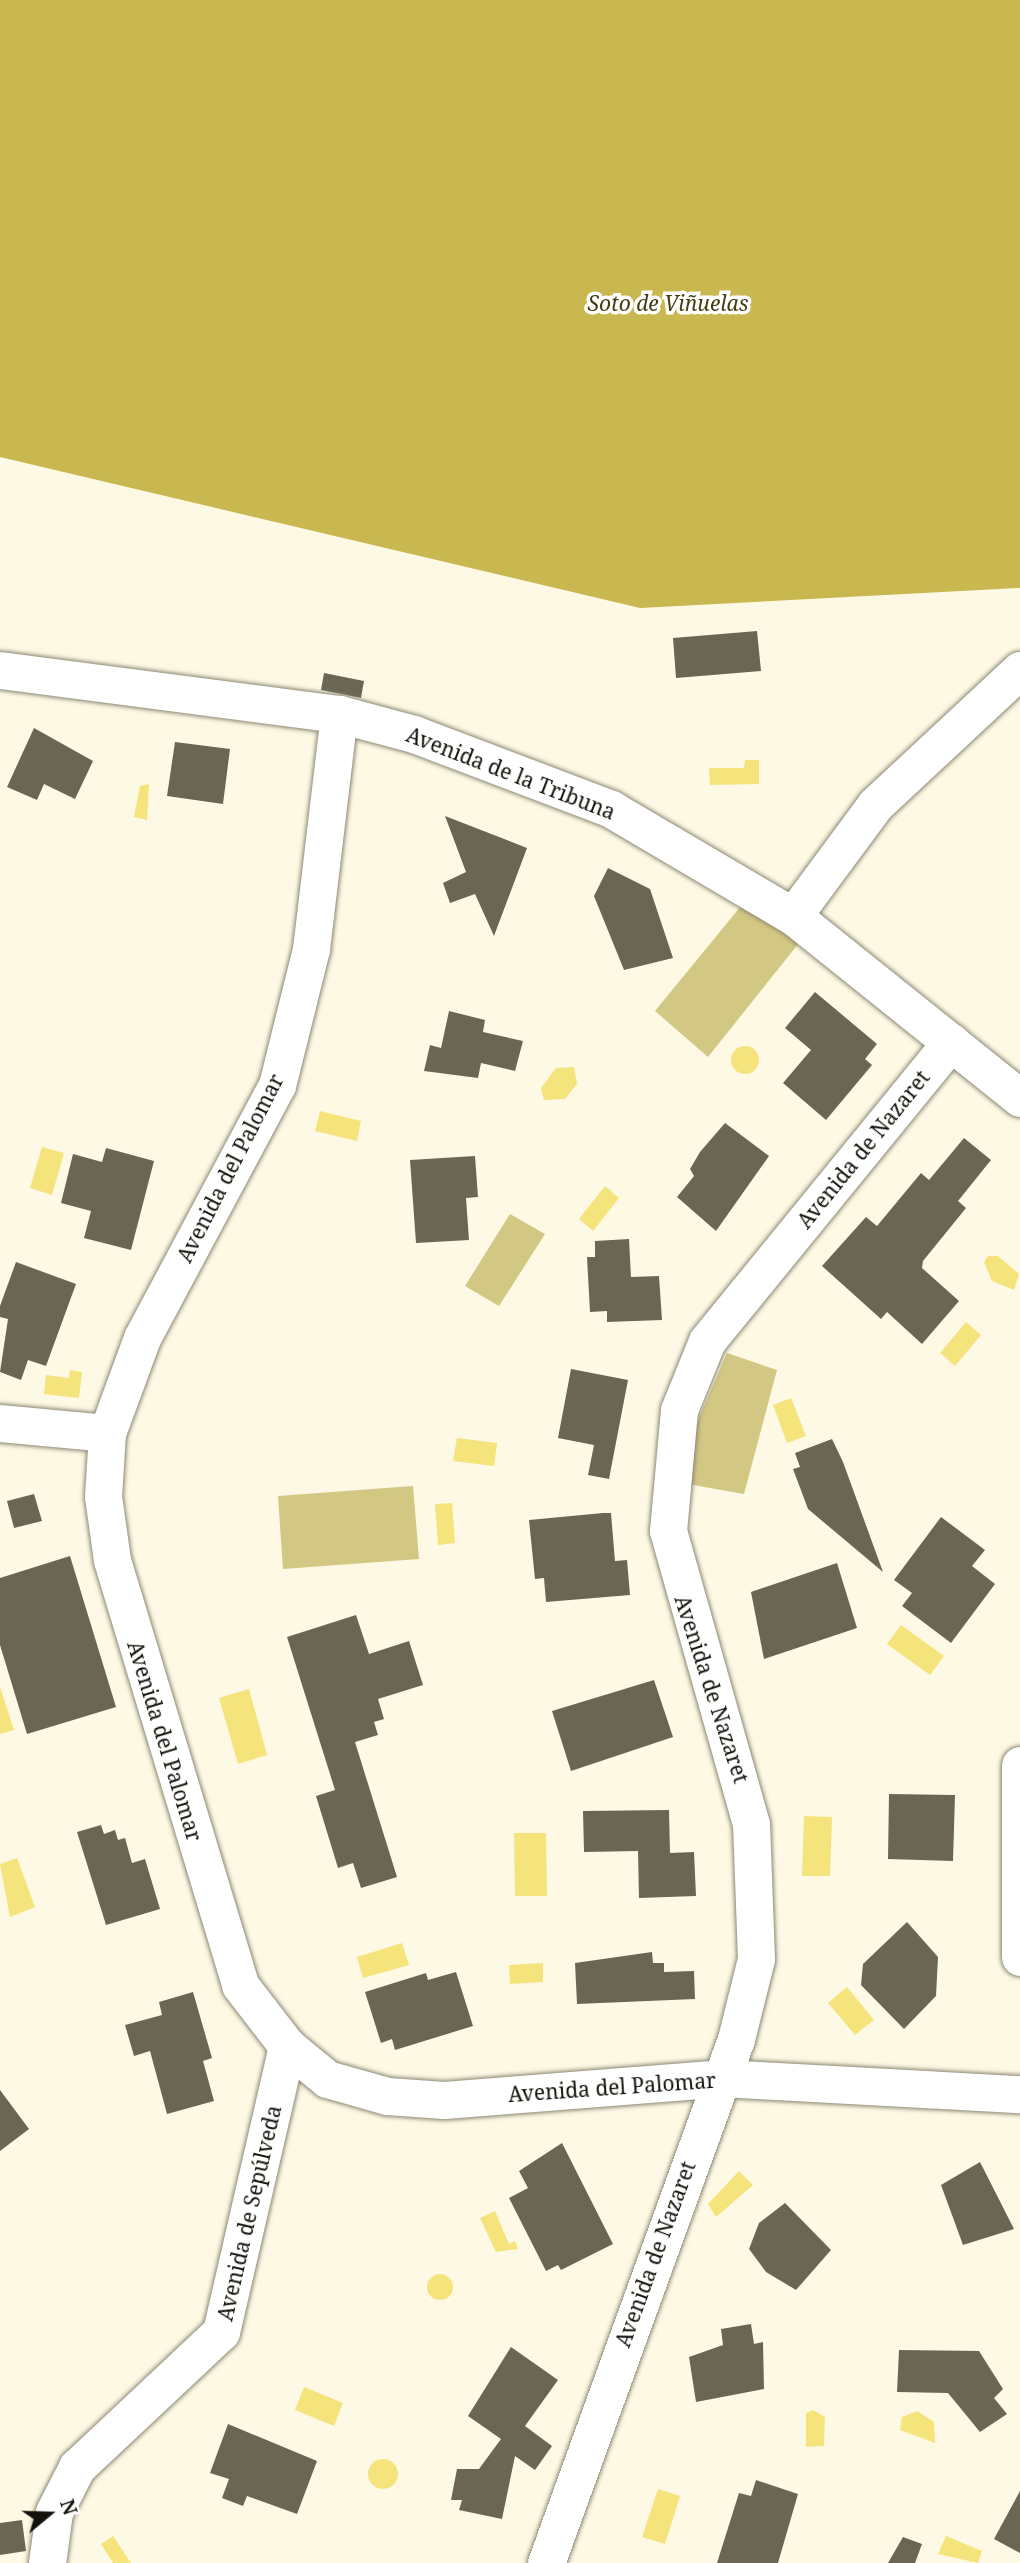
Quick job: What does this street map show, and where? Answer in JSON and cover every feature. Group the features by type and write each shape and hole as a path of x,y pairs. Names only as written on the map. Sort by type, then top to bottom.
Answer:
{"street":[{"name":"Avenida de la Tribuna","path":"0,670 339,714 414,734 611,809 793,916 1020,1098"},
{"path":"793,916 875,805 1020,670"},
{"name":"Avenida del Palomar","path":"339,714 311,949 277,1084 142,1338 107,1433 103,1496 126,1613 240,1985 287,2046 327,2079 387,2096 444,2100 720,2078 1020,2094"},
{"name":"Avenida de Nazaret","path":"546,2563 720,2078 756,1959 755,1883 738,1760 682,1597 667,1531 679,1410 707,1341 951,1042"},
{"path":"0,1423 107,1433"},
{"path":"1020,1765 1020,1957"},
{"name":"Avenida de Sepúlveda","path":"47,2563 54,2512 77,2468 221,2332 287,2046"}],"shaded area":[{"path":"745,760 759,760 759,784 710,785 709,768 744,768"},
{"path":"149,784 147,820 134,817 140,786"},
{"path":"741,906 799,943 708,1057 655,1011"},
{"path":"745,1046 755,1050 759,1060 755,1070 745,1074 735,1070 731,1060 735,1050"},
{"path":"574,1067 577,1084 565,1099 544,1100 541,1088 556,1068"},
{"path":"320,1111 361,1121 357,1141 315,1131"},
{"path":"42,1147 64,1153 52,1195 30,1188"},
{"path":"605,1186 619,1198 593,1231 579,1219"},
{"path":"510,1214 545,1234 499,1306 465,1286"},
{"path":"988,1256 998,1256 1019,1274 1014,1290 992,1281 984,1262"},
{"path":"966,1322 981,1335 955,1366 940,1353"},
{"path":"727,1353 777,1370 744,1494 688,1484 696,1425"},
{"path":"70,1370 82,1372 79,1398 44,1394 46,1375 69,1378"},
{"path":"791,1398 806,1436 787,1443 773,1405"},
{"path":"457,1438 497,1443 494,1466 453,1461"},
{"path":"413,1486 419,1559 283,1569 278,1496"},
{"path":"452,1503 455,1543 438,1545 435,1504"},
{"path":"901,1625 944,1656 930,1675 887,1644"},
{"path":"0,1687 14,1730 0,1734"},
{"path":"249,1689 267,1755 238,1764 219,1698"},
{"path":"804,1816 832,1817 830,1876 802,1876"},
{"path":"514,1833 546,1833 547,1896 515,1896"},
{"path":"17,1858 35,1907 10,1917 0,1864"},
{"path":"402,1943 409,1965 363,1978 357,1957"},
{"path":"543,1963 543,1982 510,1984 509,1965"},
{"path":"847,1987 874,2020 855,2035 828,2003"},
{"path":"739,2171 753,2185 716,2217 708,2204"},
{"path":"495,2211 509,2244 515,2241 518,2249 496,2252 480,2218"},
{"path":"440,2274 449,2278 453,2287 449,2296 440,2300 431,2296 427,2287 431,2278"},
{"path":"304,2387 343,2403 334,2426 295,2410"},
{"path":"813,2410 825,2417 824,2446 806,2447 806,2413"},
{"path":"917,2411 934,2422 935,2443 900,2430 902,2417"},
{"path":"383,2459 394,2463 398,2474 394,2485 383,2489 372,2485 368,2474 372,2463"},
{"path":"658,2489 680,2496 665,2544 642,2537"},
{"path":"113,2536 131,2563 113,2563 101,2544"},
{"path":"946,2536 982,2551 978,2563 938,2554"}],"green space":[{"name":"Soto de Viñuelas","path":"0,0 1020,0 1020,588 640,608 0,457"}],"building":[{"path":"757,631 761,671 676,678 673,638"},
{"path":"324,673 364,681 361,698 321,690"},
{"path":"34,728 93,761 75,799 44,784 37,800 7,787"},
{"path":"175,742 230,749 223,804 167,796"},
{"path":"445,816 527,848 494,936 475,894 450,903 443,883 466,872"},
{"path":"608,868 650,889 673,958 624,970 594,896"},
{"path":"815,992 877,1044 865,1059 872,1065 826,1120 783,1083 811,1050 785,1028"},
{"path":"449,1011 485,1020 483,1032 523,1041 515,1071 481,1063 478,1078 424,1071 430,1045 441,1048"},
{"path":"725,1123 769,1156 716,1231 677,1197 694,1176 690,1169 700,1152"},
{"path":"964,1138 991,1160 958,1201 966,1208 923,1261 922,1268 959,1301 922,1344 887,1312 881,1319 822,1266 866,1217 877,1226 921,1173 929,1180"},
{"path":"106,1148 154,1161 131,1250 84,1238 91,1211 61,1203 73,1154 102,1162"},
{"path":"475,1156 478,1197 466,1198 469,1240 416,1243 410,1160"},
{"path":"629,1239 631,1277 659,1276 662,1320 607,1322 607,1311 590,1312 587,1257 595,1257 595,1241"},
{"path":"16,1262 76,1284 46,1366 28,1360 21,1380 0,1372 8,1319 0,1317 0,1306"},
{"path":"571,1369 628,1380 609,1479 588,1475 594,1445 558,1438"},
{"path":"832,1439 883,1572 808,1509 793,1469 800,1467 795,1453"},
{"path":"34,1494 42,1521 14,1528 7,1501"},
{"path":"611,1513 615,1561 627,1560 630,1595 546,1602 544,1578 535,1579 529,1520"},
{"path":"941,1517 985,1550 972,1566 995,1584 951,1643 902,1606 912,1593 894,1580"},
{"path":"70,1556 116,1707 27,1734 0,1645 0,1578"},
{"path":"837,1563 857,1628 764,1659 751,1592"},
{"path":"356,1615 369,1654 409,1641 423,1685 378,1699 384,1719 374,1722 378,1735 355,1742 397,1877 361,1888 353,1863 338,1868 316,1796 335,1790 287,1637"},
{"path":"654,1680 673,1737 571,1771 552,1711"},
{"path":"889,1794 955,1795 953,1861 888,1859"},
{"path":"669,1810 670,1853 694,1852 696,1896 639,1898 638,1851 584,1852 583,1811"},
{"path":"101,1825 104,1834 115,1830 118,1840 125,1838 132,1863 145,1859 160,1909 106,1925 77,1832"},
{"path":"907,1922 938,1957 936,1996 904,2029 861,1985 863,1964"},
{"path":"652,1952 653,1963 664,1963 664,1972 694,1971 695,1999 577,2004 575,1963"},
{"path":"456,1972 473,2026 395,2050 392,2039 381,2043 365,1992 426,1973 428,1980"},
{"path":"193,1992 212,2058 203,2061 214,2101 167,2114 150,2051 134,2056 125,2025 162,2015 159,2002"},
{"path":"0,2090 29,2129 0,2151"},
{"path":"562,2143 613,2244 561,2270 558,2265 546,2271 509,2198 528,2188 519,2171"},
{"path":"980,2162 1014,2229 963,2245 941,2185"},
{"path":"785,2203 831,2250 796,2290 766,2272 749,2249 759,2223"},
{"path":"751,2324 754,2344 763,2342 764,2389 696,2402 689,2357 723,2345 721,2329"},
{"path":"511,2347 558,2380 525,2426 552,2446 535,2470 515,2456 502,2519 459,2510 462,2500 451,2500 457,2469 479,2469 501,2439 468,2416"},
{"path":"899,2350 979,2351 1003,2389 994,2398 1007,2414 980,2432 948,2393 897,2392"},
{"path":"228,2424 317,2461 297,2514 247,2496 243,2506 222,2498 229,2479 210,2473"},
{"path":"756,2480 798,2494 778,2563 717,2563 739,2493 751,2496"},
{"path":"1020,2491 1020,2553 994,2539"},
{"path":"22,2520 26,2551 0,2555 0,2523"},
{"path":"903,2537 922,2544 915,2563 888,2563"}]}
